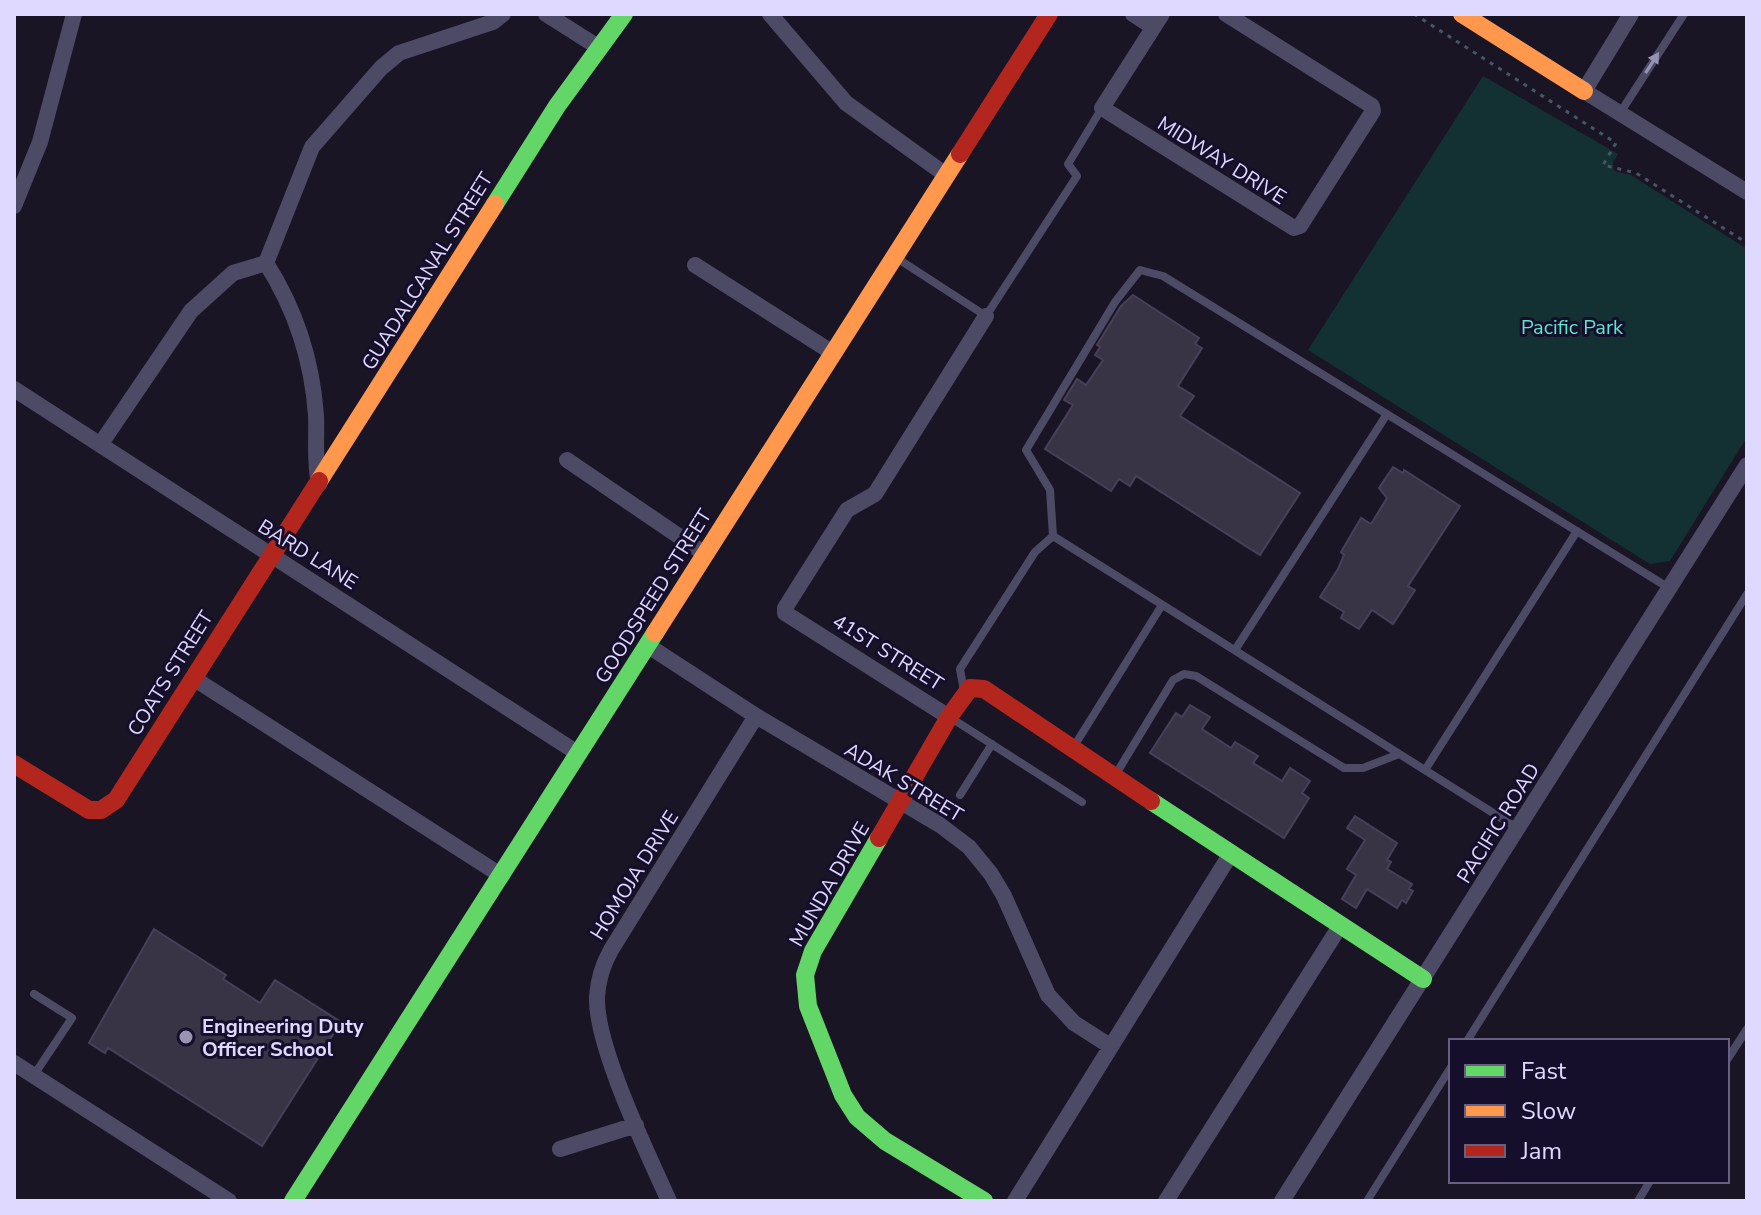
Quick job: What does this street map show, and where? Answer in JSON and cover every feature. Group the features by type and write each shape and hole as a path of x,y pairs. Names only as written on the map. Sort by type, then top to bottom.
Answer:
{"street":[{"path":"14,206 37,153 74,14"},
{"path":"266,263 312,147 381,68 399,53 493,22 503,14"},
{"path":"546,14 598,47"},
{"name":"GUADALCANAL STREET","path":"271,555 598,47 624,14"},
{"path":"770,14 846,103 946,175"},
{"name":"GOODSPEED STREET","path":"293,1201 1049,14"},
{"path":"1102,108 1157,20 1133,14"},
{"name":"MIDWAY DRIVE","path":"1102,108 1294,228 1300,226 1373,111 1372,106 1226,14"},
{"path":"1462,14 1747,192"},
{"path":"1584,91 1631,14"},
{"path":"100,445 191,311 233,273 266,263"},
{"path":"266,263 288,297 307,352 316,416 315,463 319,484"},
{"path":"695,265 833,353"},
{"name":"41ST STREET","path":"986,316 875,494 847,510 785,608 785,613 949,717 964,692 977,687 984,689 1230,855 1423,979"},
{"name":"BARD LANE","path":"14,389 579,754"},
{"path":"567,460 705,554"},
{"name":"PACIFIC ROAD","path":"1282,1201 1747,465"},
{"name":"COATS STREET","path":"14,764 89,810 101,810 116,800 271,555"},
{"name":"ADAK STREET","path":"647,645 756,716 955,836 981,860 1004,896 1048,995 1074,1023 1110,1046"},
{"path":"193,678 502,876"},
{"name":"HOMOJA DRIVE","path":"669,1201 636,1125 602,1030 597,997 600,977 611,950 756,716"},
{"name":"MUNDA DRIVE","path":"949,717 813,951 805,975 806,998 843,1095 857,1117 885,1141 984,1201"},
{"path":"1015,1201 1230,855"},
{"path":"1166,1201 1340,926"},
{"path":"14,1063 229,1201"},
{"path":"560,1149 636,1125"}],"lane":[{"path":"1620,113 1684,14"},
{"path":"894,257 986,316 1077,176 1068,164 1102,108"},
{"path":"1053,536 1050,490 1026,450 1115,302 1140,270 1163,276 1670,588"},
{"path":"1235,650 1387,414"},
{"path":"1425,770 1577,531"},
{"path":"1053,536 1518,829"},
{"path":"964,692 960,669 1035,552 1053,536"},
{"path":"1468,1039 1747,594"},
{"path":"1073,748 1162,605"},
{"path":"1115,777 1173,680 1184,674 1196,676 1344,768 1363,768 1399,754"},
{"path":"949,717 1082,802"},
{"path":"960,795 992,744"},
{"path":"34,994 72,1018 34,1076"},
{"path":"1729,1057 1747,1029"},
{"path":"1367,1201 1449,1070"},
{"path":"1638,1201 1649,1183"}],"path":[{"path":"1414,14 1616,143 1603,165 1636,173 1747,243"}],"green space":[{"name":"Pacific Park","path":"1483,76 1618,154 1613,162 1614,171 1631,175 1747,249 1747,437 1670,561 1650,564 1308,350"}],"building":[{"path":"1133,295 1199,338 1195,344 1202,348 1178,386 1194,396 1180,416 1300,493 1260,555 1136,476 1130,486 1119,479 1111,491 1045,449 1073,405 1064,400 1077,379 1086,385 1103,360 1095,355 1100,347 1097,345 1121,306"},
{"path":"1393,467 1403,473 1404,470 1460,506 1408,586 1415,590 1393,624 1372,610 1359,629 1341,618 1344,612 1320,597 1338,569 1344,555 1341,552 1361,518 1371,524 1387,498 1379,488"},
{"path":"1190,705 1210,717 1202,729 1231,748 1235,742 1258,756 1253,763 1282,781 1290,768 1310,781 1302,793 1309,798 1284,838 1150,753 1176,713 1182,717"},
{"path":"1355,816 1397,843 1387,860 1391,862 1387,869 1412,884 1409,889 1413,891 1406,903 1402,900 1397,908 1367,889 1356,908 1342,899 1356,875 1347,869 1365,840 1347,828"},
{"name":"Engineering Duty Officer School","path":"154,929 226,975 223,979 260,1003 275,980 341,1022 262,1146 108,1048 105,1053 89,1043"}],"traffic: fast":[{"path":"495,204 557,106 624,14"},
{"path":"293,1201 655,633"},
{"path":"1151,801 1423,979"},
{"path":"879,838 813,951 805,975 808,1006 843,1095 857,1117 885,1141 984,1201"}],"traffic: slow":[{"path":"1462,14 1584,91"},
{"path":"655,633 960,154"},
{"path":"319,481 495,204"}],"traffic: jam":[{"path":"960,154 1049,14"},
{"path":"14,764 89,810 101,810 116,800 319,481"},
{"path":"879,838 949,717 970,688 984,689 1151,801"}],"place":[{"name":"Engineering Duty Officer School","path":"186,1037"}]}
